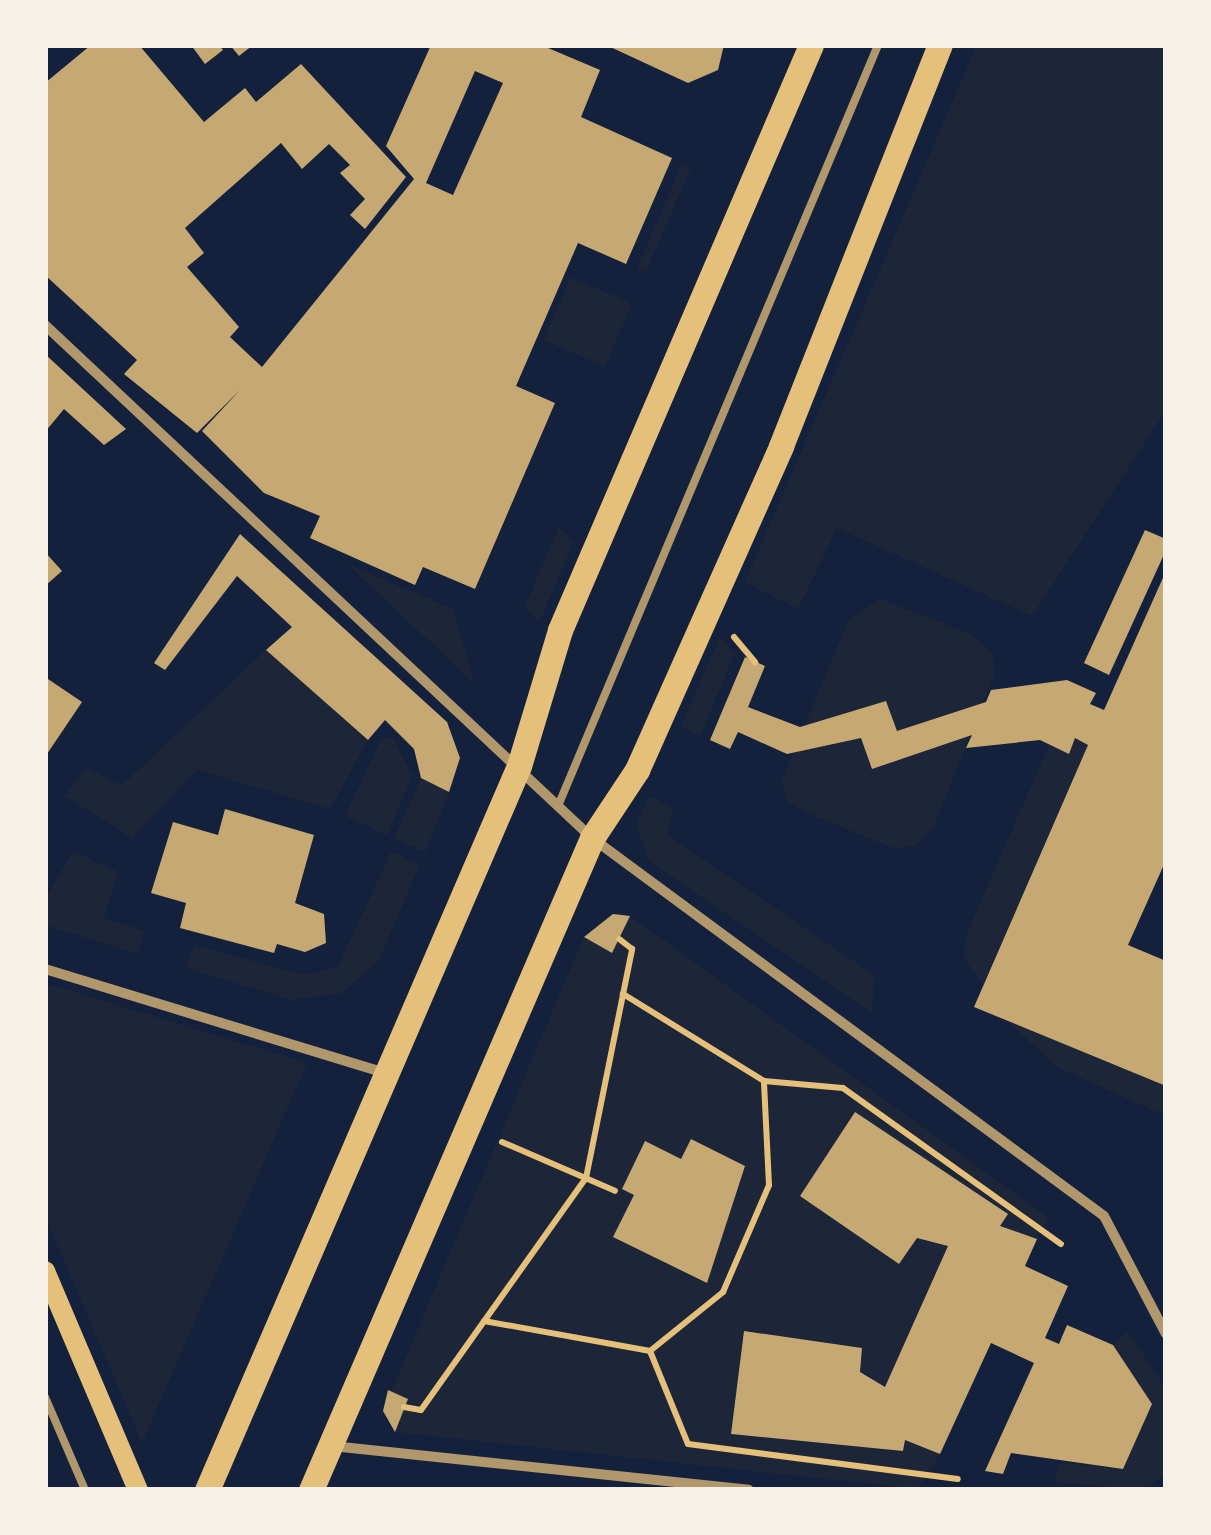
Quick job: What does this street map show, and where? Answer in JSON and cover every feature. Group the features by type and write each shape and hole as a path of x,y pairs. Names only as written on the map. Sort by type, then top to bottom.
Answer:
{"main road":[{"path":"207,1490 519,766 560,630 810,45"},
{"path":"312,1490 592,838 637,770 773,462 940,45"},
{"path":"45,1271 138,1490"}],"street":[{"path":"45,325 592,838 1104,1216 1166,1334"},
{"path":"45,969 387,1073"},
{"path":"331,1446 748,1490"}],"lane":[{"path":"558,806 878,45"},
{"path":"45,1397 85,1490"}],"path":[{"path":"404,1407 421,1410 586,1178 632,949 618,939"},
{"path":"623,994 764,1081 843,1088 1061,1244"},
{"path":"650,1352 723,1292 769,1185 764,1081"},
{"path":"468,1127 615,1192"},
{"path":"484,1320 650,1352"},
{"path":"650,1352 688,1444 958,1479"}],"shaded area":[{"path":"977,45 1166,45 1166,410 1032,616 837,528 798,609 745,582"},
{"path":"682,163 691,167 646,272 637,268"},
{"path":"571,277 632,304 605,367 544,340"},
{"path":"559,527 574,541 539,623 525,606"},
{"path":"347,564 453,609 475,684"},
{"path":"880,599 971,634 992,653 995,673 933,829 915,846 893,848 802,811 786,800 782,780 848,621"},
{"path":"720,637 735,653 700,736 680,727"},
{"path":"266,650 368,740 330,809 197,770 132,838 65,796 86,767 121,786"},
{"path":"382,737 393,739 413,775 387,835 345,816"},
{"path":"1075,738 1088,745 983,985 963,956 968,931 1049,745 1068,753"},
{"path":"421,778 449,792 425,852 394,839"},
{"path":"649,796 673,808 667,835 874,975 872,1013 650,862 636,825"},
{"path":"73,851 118,872 104,918 144,931 138,954 45,925 45,899"},
{"path":"391,852 420,864 379,960 342,993 292,1000 186,968 194,945 304,975 338,967"},
{"path":"613,914 630,916 1049,1218 1037,1239 1000,1226 1008,1214 855,1113 899,1264 917,1238 948,1246 885,1387 860,1372 862,1348 744,1331 731,1434 903,1451 905,1440 940,1454 918,1489 395,1432 383,1411 584,937"},
{"path":"45,983 307,1063 142,1443 45,1217"},
{"path":"1006,1020 1166,1086 1166,1116 1057,1067"},
{"path":"1128,1332 1166,1389 1166,1474 1144,1490 1054,1482 1060,1463 1123,1469 1152,1404 1113,1345"}],"building":[{"path":"91,45 139,45 204,122 245,88 256,102 301,64 406,177 365,229 350,215 365,199 340,173 350,165 329,144 302,169 281,143 185,228 204,253 187,267 239,327 230,337 262,367 414,179 386,146 431,45 541,45 600,70 581,117 672,158 626,264 578,243 516,386 555,403 475,589 423,567 415,585 310,538 320,516 264,493 202,431 240,390 197,433 124,374 137,360 45,275 45,83","holes":["475,71 503,83 453,195 426,183"]},
{"path":"191,45 219,45 223,50 205,64"},
{"path":"230,45 253,45 239,56"},
{"path":"606,45 724,45 718,70 688,83"},
{"path":"45,354 126,429 104,445 64,409 45,432"},
{"path":"1145,530 1166,539 1166,550 1109,675 1084,663"},
{"path":"240,534 447,722 460,758 449,792 421,778 414,749 385,720 368,740 266,650 292,627 237,576 165,670 154,663"},
{"path":"45,552 62,571 45,586"},
{"path":"1166,571 1166,860 1128,945 1166,961 1166,1086 974,1007 1088,745 1075,738 1069,754 1040,740 966,748 972,735 872,769 861,738 787,754 738,732 730,749 710,740 745,657 765,666 748,707 800,727 886,701 897,731 986,702 991,690 1067,680 1096,693 1090,704 1104,710"},
{"path":"45,677 82,702 45,757"},
{"path":"225,809 314,835 295,903 324,914 326,943 305,952 277,944 274,953 180,928 186,903 151,893 173,822 218,835"},
{"path":"613,914 630,916 612,953 584,937"},
{"path":"855,1112 1008,1214 1000,1226 1037,1239 1025,1266 1068,1286 1045,1338 1059,1344 1067,1325 1113,1345 1152,1404 1123,1469 1011,1453 1003,1474 985,1471 1034,1363 991,1343 940,1454 905,1440 903,1451 731,1434 744,1331 862,1348 860,1372 885,1387 948,1246 917,1238 899,1264 800,1196"},
{"path":"691,1139 745,1166 707,1283 613,1237 634,1195 622,1189 645,1141 681,1159"},
{"path":"388,1390 408,1399 395,1432 383,1411"}]}
